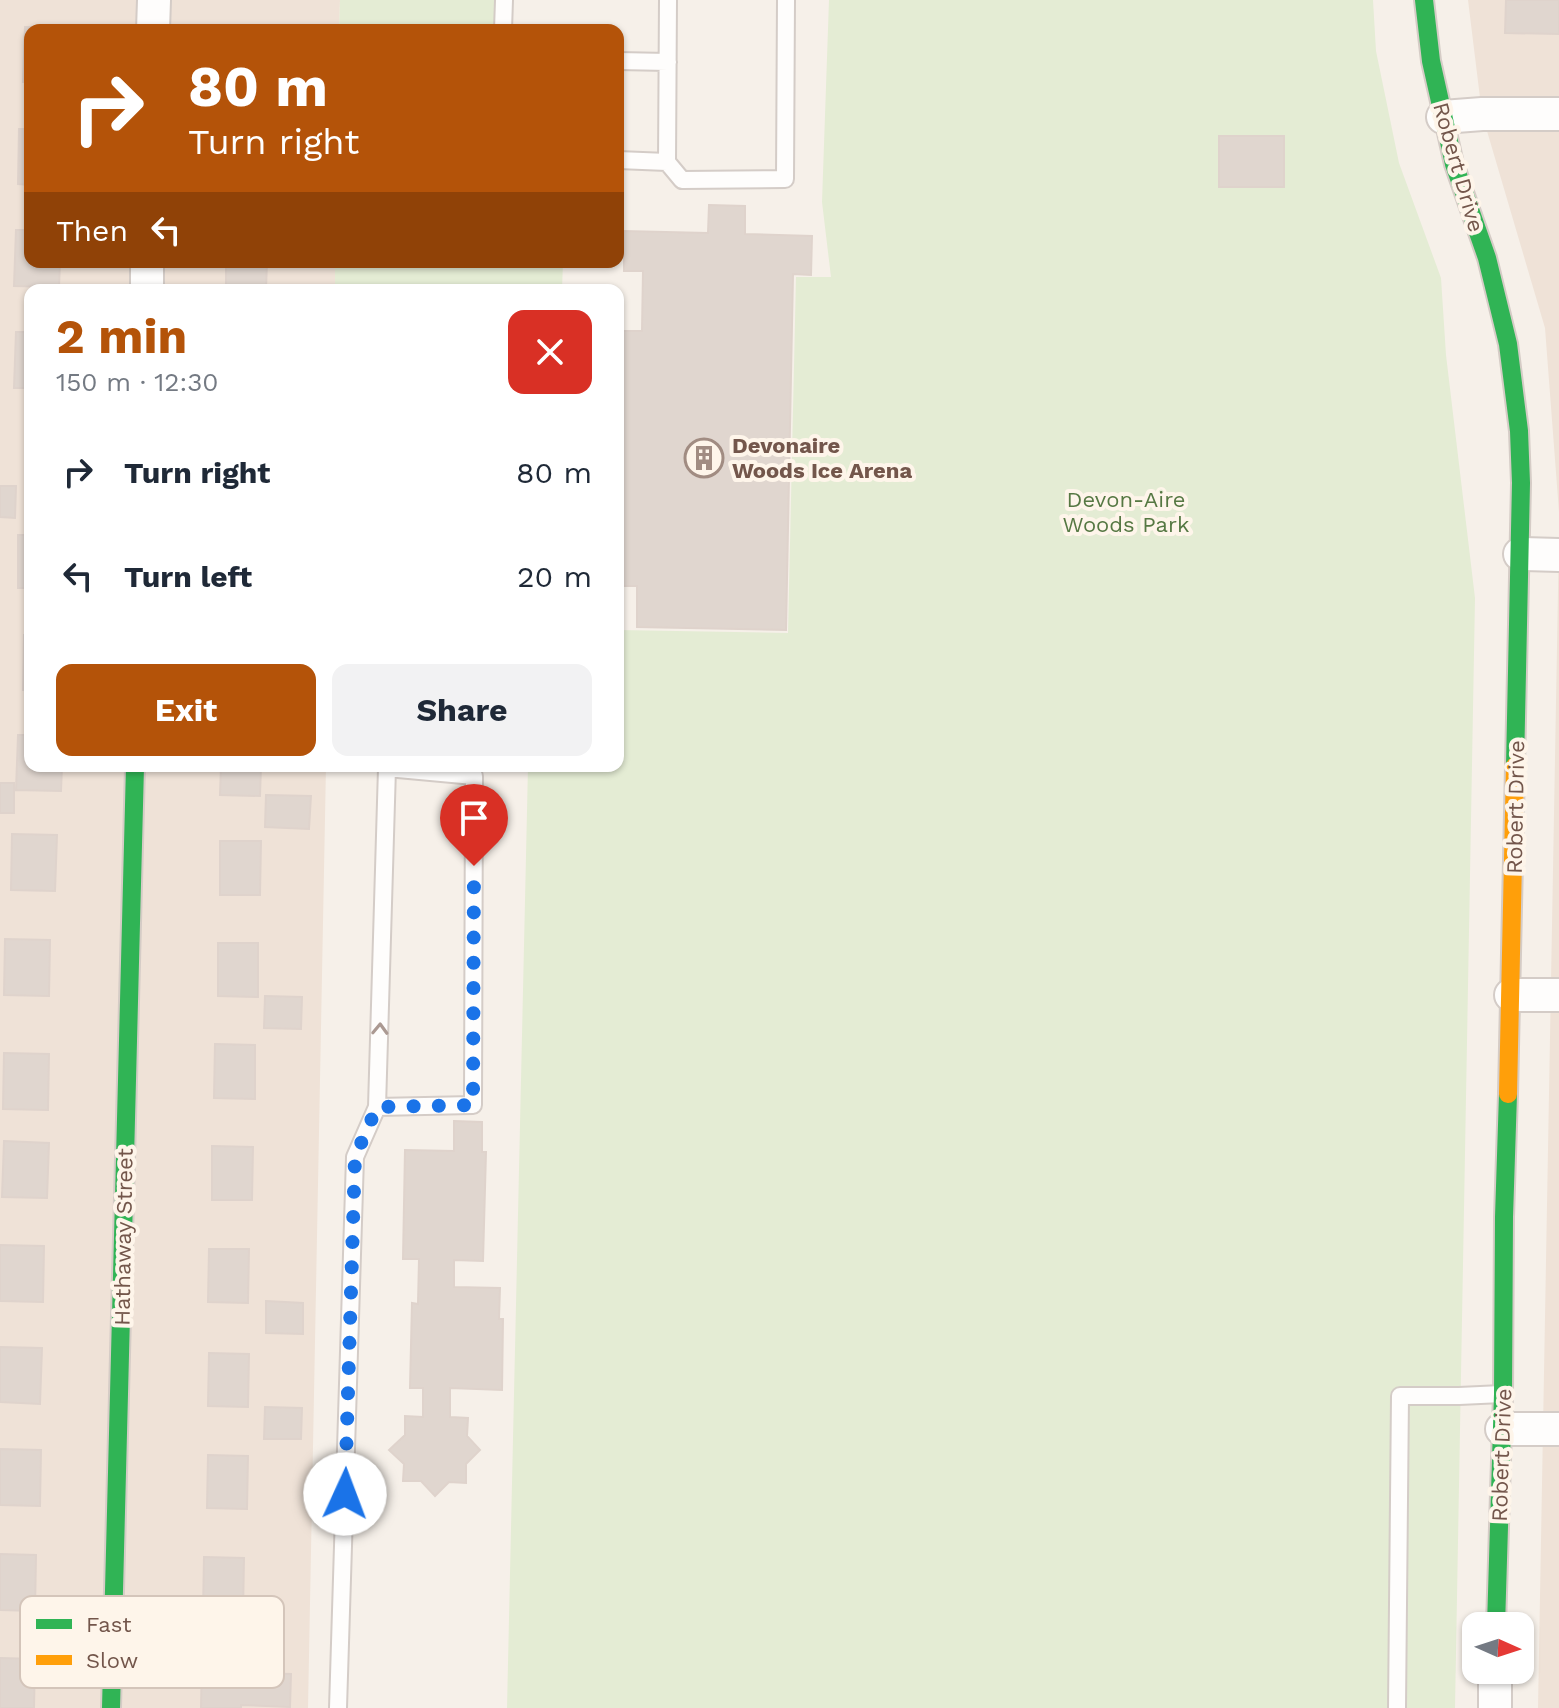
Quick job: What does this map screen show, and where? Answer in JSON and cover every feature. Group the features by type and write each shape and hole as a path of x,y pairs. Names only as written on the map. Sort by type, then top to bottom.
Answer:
{"street":[{"path":"153,24 154,0"},
{"name":"Robert Drive","path":"1424,0 1431,61 1454,164 1487,258 1508,344 1519,431 1520,554 1496,1612"},
{"path":"1443,117 1559,114"},
{"path":"1520,554 1559,555"},
{"name":"Hathaway Street","path":"114,1596 135,772"},
{"path":"1511,995 1559,995"},
{"path":"1502,1429 1559,1429"},
{"path":"1494,1707 1495,1684"},
{"name":"Hathaway Street","path":"111,1708 112,1688"}],"lane":[{"path":"503,24 504,0"},
{"path":"668,0 667,162 682,180 785,179 786,0"},
{"path":"624,61 668,62"},
{"path":"624,160 667,162"},
{"path":"338,1708 355,1157 377,1107 387,772"},
{"path":"377,1107 473,1105 474,776 430,772"},
{"path":"1397,1708 1400,1396 1503,1394"}],"shaded area":[{"path":"0,0 340,0 339,24 24,24 24,268 335,268 335,284 24,284 24,772 326,772 308,1708 0,1708"},
{"path":"1468,0 1559,0 1559,512 1545,328 1482,114"},
{"path":"1559,535 1559,1708 1538,1708"}],"green space":[{"path":"340,0 500,0 499,24 339,24"},
{"name":"Devon-Aire Woods Park","path":"829,0 1373,0 1376,51 1399,163 1441,278 1446,355 1475,598 1455,1708 507,1708 528,772 624,772 624,630 788,633 796,277 831,277 822,202"},
{"path":"335,268 563,268 562,284 335,284"}],"building":[{"path":"1506,0 1559,0 1559,34 1505,33"},
{"path":"19,129 24,129 24,184 18,184"},
{"path":"1219,136 1284,136 1284,187 1219,187"},
{"name":"Devonaire Woods Ice Arena","path":"709,205 745,206 745,234 812,236 811,275 793,274 786,630 637,627 637,586 624,586 624,331 642,331 643,271 624,271 624,231 708,233"},
{"path":"16,230 24,230 24,268 60,268 59,284 14,286"},
{"path":"226,268 267,268 266,284 226,284"},
{"path":"16,332 24,332 24,388 14,388"},
{"path":"0,486 16,486 15,518 0,517"},
{"path":"18,535 24,535 24,588 18,588"},
{"path":"18,735 24,735 24,772 62,772 61,791 16,790"},
{"path":"221,772 261,772 260,796 220,795"},
{"path":"0,783 14,783 14,813 0,813"},
{"path":"266,795 311,796 309,829 265,827"},
{"path":"12,834 57,835 55,891 11,890"},
{"path":"220,841 261,841 260,895 220,895"},
{"path":"5,939 50,940 49,996 4,995"},
{"path":"218,943 258,943 258,997 218,996"},
{"path":"265,996 302,997 301,1029 264,1028"},
{"path":"215,1044 255,1045 255,1099 214,1098"},
{"path":"4,1053 49,1054 48,1110 3,1109"},
{"path":"454,1121 482,1122 482,1152 486,1152 483,1261 454,1260 454,1287 500,1288 502,1390 450,1388 450,1417 468,1418 467,1436 480,1450 466,1464 466,1483 449,1482 435,1496 421,1481 403,1481 404,1464 389,1450 405,1435 405,1416 423,1417 423,1388 410,1388 412,1303 418,1304 419,1259 403,1259 405,1150 454,1151"},
{"path":"4,1141 49,1143 47,1198 2,1197"},
{"path":"212,1146 253,1147 252,1200 212,1200"},
{"path":"0,1245 44,1246 43,1302 0,1301"},
{"path":"209,1249 249,1249 248,1303 208,1302"},
{"path":"266,1301 303,1303 303,1334 266,1333"},
{"path":"0,1347 42,1348 40,1404 0,1402"},
{"path":"209,1353 249,1354 248,1407 208,1406"},
{"path":"265,1407 302,1408 301,1439 264,1439"},
{"path":"0,1449 41,1450 40,1506 0,1505"},
{"path":"208,1455 248,1456 247,1509 207,1508"},
{"path":"0,1554 36,1555 35,1596 20,1596 20,1611 0,1610"},
{"path":"204,1557 244,1558 243,1596 203,1596"},
{"path":"0,1658 20,1659 20,1688 34,1688 34,1708 0,1708"},
{"path":"284,1674 291,1674 290,1707 241,1705 241,1708 201,1708 201,1688 284,1688"}],"traffic: fast":[{"path":"1424,0 1431,61 1454,164 1487,258 1508,344 1519,431 1521,483 1515,766"},
{"path":"114,1596 135,772"},
{"path":"1496,1612 1508,1094"},
{"path":"111,1708 112,1688"}],"traffic: slow":[{"path":"1508,1094 1515,766"}],"place":[{"name":"Devonaire Woods Ice Arena","path":"704,458"}],"route":[{"path":"345,1494 355,1157 377,1107 473,1105 474,866"}]}
